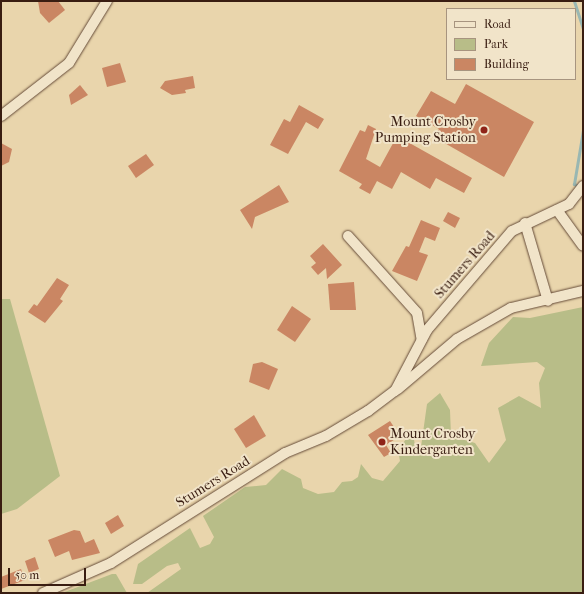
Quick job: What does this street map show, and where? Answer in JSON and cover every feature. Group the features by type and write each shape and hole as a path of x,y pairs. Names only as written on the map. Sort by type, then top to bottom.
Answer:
{"street":[{"path":"1,116 70,64 107,1"},
{"name":"Stumers Road","path":"396,391 422,340 512,232 525,223 557,210 581,191"},
{"path":"557,210 583,246"},
{"path":"525,223 548,301"},
{"path":"348,236 417,312 422,340"},
{"name":"Stumers Road","path":"43,593 111,563 262,467 326,436 396,391 456,340 511,308 548,301 583,291"}],"green space":[{"path":"1,299 10,299 60,476 17,509 1,514"},
{"path":"583,307 583,593 147,593 181,569 178,563 167,566 142,584 133,584 138,564 190,528 200,548 210,544 214,537 203,516 245,487 266,485 282,469 301,479 303,488 318,494 334,492 342,482 352,481 358,477 361,464 372,478 383,481 400,461 398,450 406,439 414,439 415,447 421,447 427,404 440,393 450,410 451,436 475,443 489,463 506,440 498,408 519,396 541,408 539,383 545,368 537,362 481,366 489,343 513,317 530,318"},
{"path":"112,574 116,574 127,593 62,593"}],"building":[{"path":"38,1 58,1 65,10 49,23 40,13"},
{"path":"120,63 126,82 107,87 102,68"},
{"path":"193,76 195,88 185,90 186,93 172,95 160,88 165,81"},
{"name":"Mount Crosby Pumping Station","path":"466,84 534,122 504,177 434,137 439,129 416,116 431,91 455,104"},
{"path":"80,85 88,95 71,105 69,95"},
{"path":"299,105 324,119 318,129 306,122 288,154 270,145 284,119 290,122"},
{"path":"368,125 376,129 366,159 380,167 397,136 472,178 464,193 436,178 430,189 401,172 392,189 377,181 370,194 359,188 362,184 339,171 360,130 365,132"},
{"path":"1,143 12,149 9,162 1,166"},
{"path":"146,154 154,165 136,178 128,166"},
{"path":"279,185 289,202 255,217 252,229 240,210"},
{"path":"448,212 460,218 455,228 443,221"},
{"path":"421,220 440,228 435,241 425,237 419,252 428,255 417,281 392,271 406,246 409,247"},
{"path":"323,244 342,265 327,279 326,268 318,275 311,267 316,263 310,256"},
{"path":"57,278 69,285 60,299 63,301 45,323 28,312 34,304 37,306"},
{"path":"354,282 356,310 330,310 328,284"},
{"path":"292,306 311,319 295,342 277,330"},
{"path":"262,362 278,369 269,390 249,382 253,364"},
{"path":"254,415 266,436 246,448 234,429"},
{"path":"390,421 400,436 386,445 391,453 384,457 368,435"},
{"path":"118,515 124,526 111,534 105,523"},
{"path":"74,530 80,531 85,543 94,539 100,553 72,560 69,551 55,557 48,540"},
{"path":"35,557 39,569 29,573 25,561"},
{"path":"21,569 25,580 1,589 1,577"}],"waterway":[{"path":"574,1 583,29"},
{"path":"580,187 574,184 583,130"}],"place":[{"name":"Mount Crosby Pumping Station","path":"484,130"},
{"name":"Mount Crosby Kindergarten","path":"382,442"}]}
